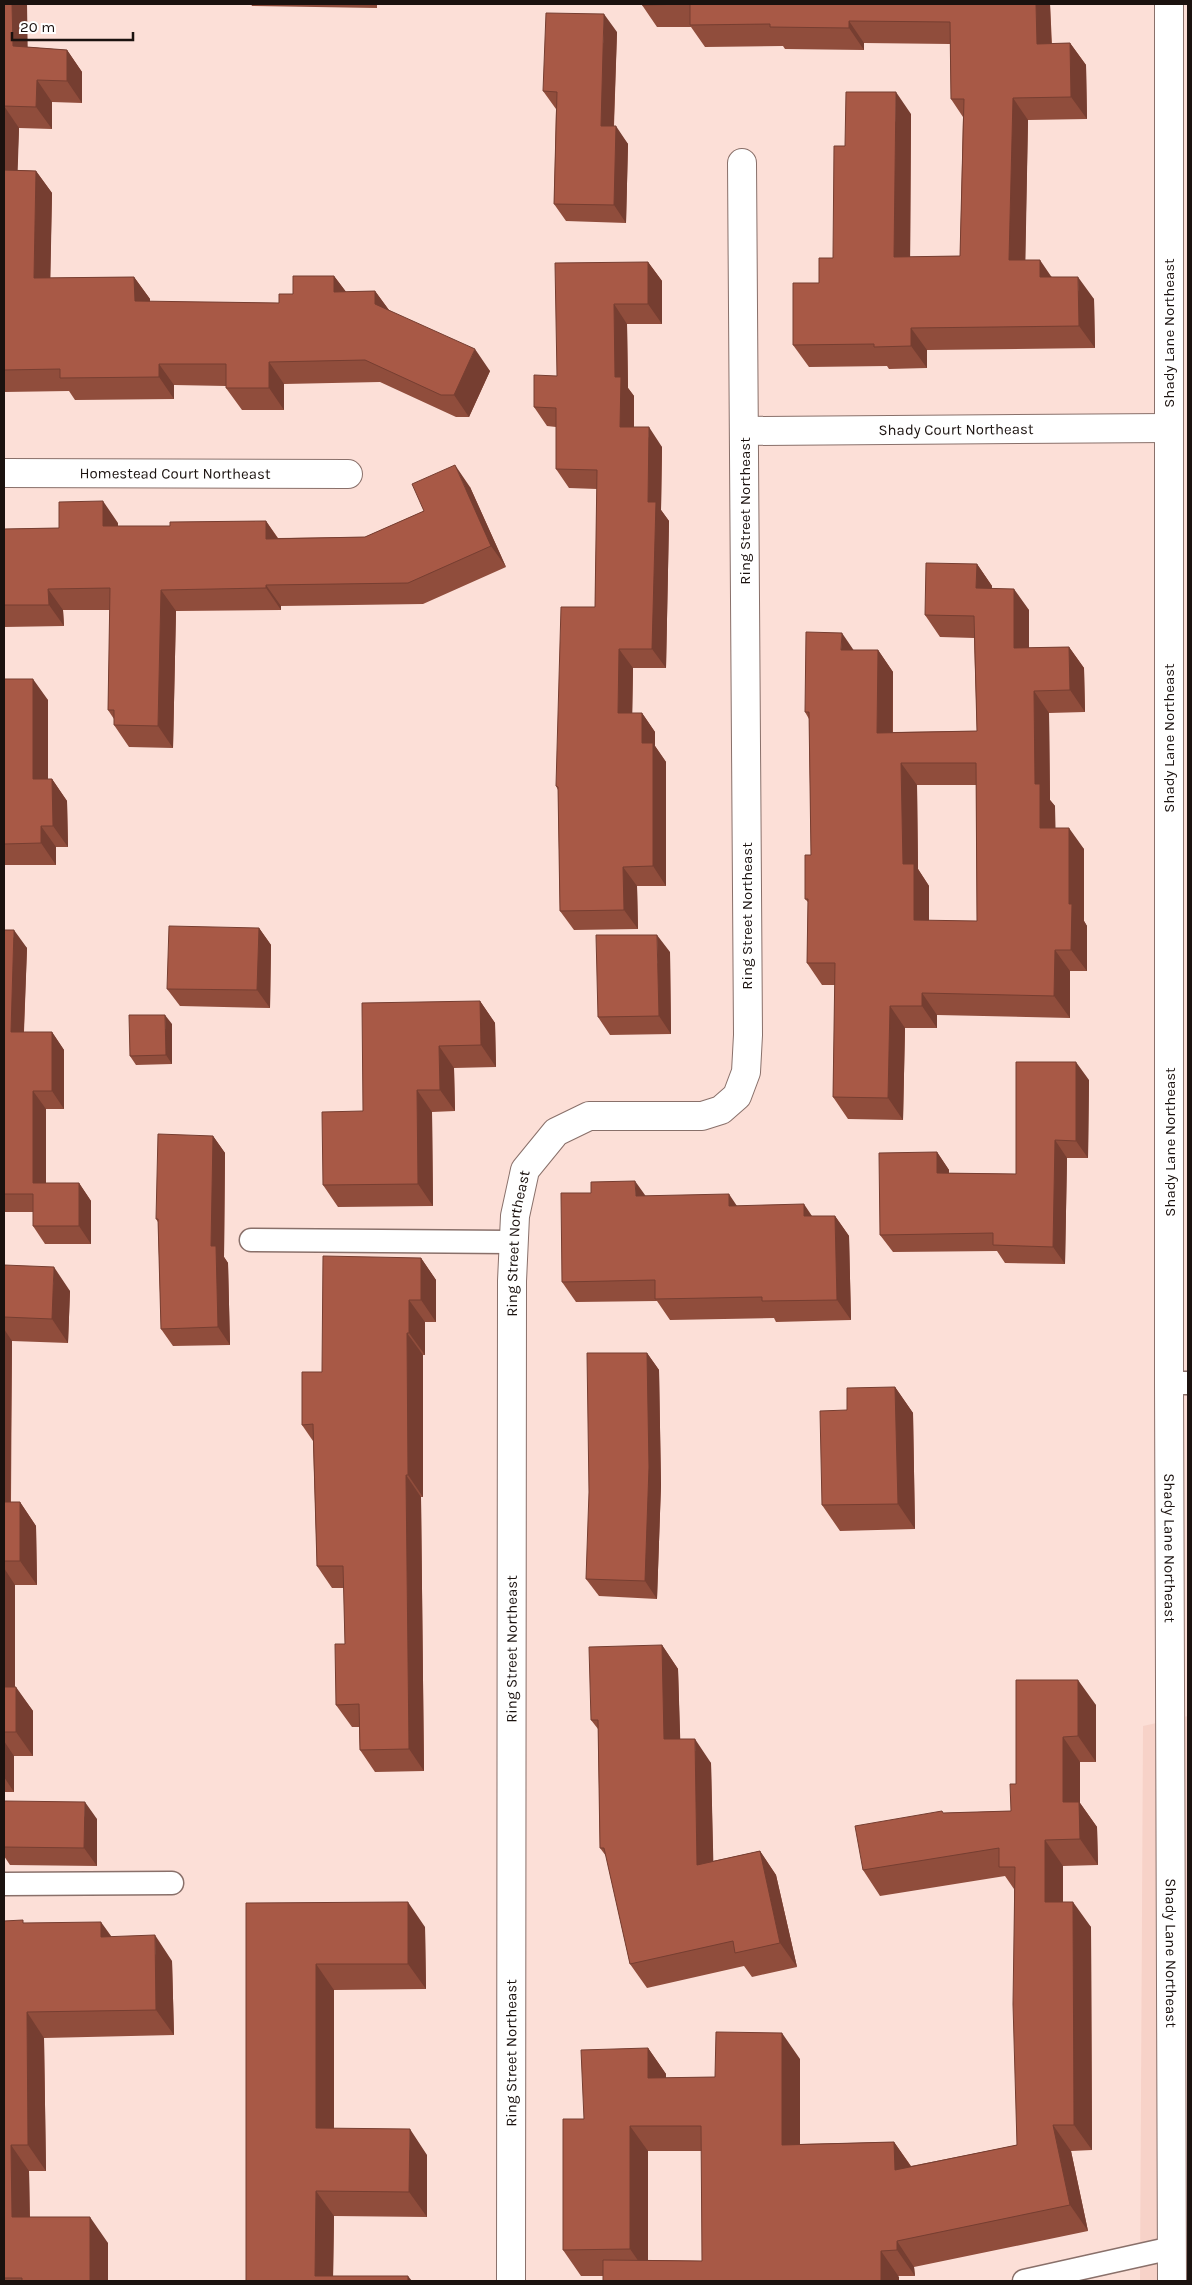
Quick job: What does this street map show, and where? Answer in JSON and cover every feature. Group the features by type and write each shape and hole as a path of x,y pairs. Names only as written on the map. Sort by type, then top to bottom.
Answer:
{"street":[{"name":"Shady Lane Northeast","path":"1169,4 1168,428 1179,476 1177,2241 1172,2281"},
{"name":"Ring Street Northeast","path":"512,2281 512,1281 515,1216 526,1170 556,1132 589,1116 702,1116 721,1110 737,1096 746,1072 748,1025 742,163"},
{"name":"Shady Court Northeast","path":"745,431 1168,428"},
{"name":"Homestead Court Northeast","path":"4,473 348,474"}],"lane":[{"path":"251,1240 514,1242"},
{"path":"4,1884 172,1883"},
{"path":"1024,2281 1177,2241"}],"shaded area":[{"path":"1188,1716 1188,2281 1140,2281 1143,1726"}],"building":[{"path":"4,4 12,4 13,46 67,50 67,81 37,80 36,107 4,106"},
{"path":"642,4 690,4 642,5"},
{"path":"690,4 1036,4 1037,44 1070,43 1071,97 1013,98 1009,260 1040,260 1040,277 1078,277 1079,326 911,328 911,346 874,347 874,344 793,345 793,283 819,283 819,258 833,258 834,146 845,146 846,92 896,92 894,257 960,256 964,99 951,99 950,22 849,21 849,28 770,27 770,24 690,25"},
{"path":"546,13 604,14 601,126 616,126 614,205 554,204 557,92 543,91"},
{"path":"4,170 36,171 34,278 134,277 135,301 279,303 279,294 293,294 293,276 334,276 334,292 375,291 375,304 475,349 454,395 441,395 365,360 269,362 269,388 226,388 226,364 159,364 159,377 60,378 60,369 4,370"},
{"path":"648,262 648,304 614,304 615,377 621,377 620,427 649,427 648,502 656,502 652,649 619,649 618,713 642,713 642,743 653,743 653,866 623,867 624,910 560,911 558,787 556,786 561,607 595,607 597,470 556,469 556,408 534,407 534,375 557,376 555,263"},
{"path":"455,465 491,546 408,583 266,585 266,588 161,590 158,726 114,725 114,710 108,710 110,588 48,589 49,605 4,605 4,529 59,528 59,502 103,501 103,526 170,526 170,522 266,521 266,539 365,537 424,511 412,484"},
{"path":"926,563 977,564 976,588 1014,589 1014,648 1069,647 1070,690 1034,691 1035,784 1040,784 1040,828 1069,828 1069,904 1072,904 1071,950 1055,950 1054,996 922,993 922,1006 890,1006 888,1098 833,1097 835,963 807,963 808,899 805,899 805,855 811,855 809,712 805,712 806,632 842,633 841,650 878,650 877,733 977,731 974,616 925,615","holes":["901,763 976,763 977,921 914,920 914,864 903,864"]},
{"path":"4,679 33,679 33,779 52,779 53,826 41,826 41,843 4,844"},
{"path":"169,926 259,928 257,990 167,989"},
{"path":"4,930 14,930 11,1032 52,1032 52,1091 33,1091 33,1183 79,1183 79,1226 33,1226 33,1194 4,1194"},
{"path":"596,935 657,935 659,1016 598,1017"},
{"path":"480,1001 481,1045 439,1046 440,1090 417,1090 418,1184 323,1185 322,1112 363,1111 362,1003"},
{"path":"129,1015 165,1015 166,1055 130,1056"},
{"path":"1016,1062 1076,1062 1076,1141 1055,1140 1053,1247 993,1245 993,1233 880,1235 879,1153 937,1152 937,1173 1016,1174"},
{"path":"158,1134 213,1136 211,1246 216,1246 218,1327 161,1329 158,1219 156,1219"},
{"path":"635,1181 636,1196 729,1194 729,1206 804,1204 804,1216 835,1216 837,1300 762,1301 762,1297 655,1299 655,1280 562,1282 561,1193 591,1193 591,1182"},
{"path":"323,1256 421,1258 421,1300 409,1300 409,1333 407,1333 408,1475 406,1475 409,1749 360,1750 359,1704 336,1705 335,1644 345,1644 343,1566 317,1566 313,1424 302,1425 302,1372 322,1372"},
{"path":"4,1265 54,1267 52,1319 4,1317"},
{"path":"587,1353 647,1353 649,1467 645,1581 586,1579 589,1492"},
{"path":"895,1387 898,1504 822,1505 820,1411 847,1410 847,1388"},
{"path":"4,1502 20,1502 20,1561 4,1561"},
{"path":"662,1645 664,1739 695,1739 697,1865 760,1851 780,1943 735,1953 733,1941 630,1964 604,1848 600,1848 598,1720 591,1720 589,1647"},
{"path":"1016,1680 1078,1680 1078,1736 1063,1737 1063,1802 1079,1802 1080,1839 1045,1840 1045,1902 1073,1902 1074,2125 1053,2125 1070,2205 897,2241 897,2250 881,2251 881,2281 603,2281 603,2260 702,2261 701,2126 630,2126 630,2249 563,2250 563,2119 584,2119 581,2050 648,2048 648,2078 715,2077 716,2032 782,2033 782,2145 894,2142 895,2170 1017,2145 1013,2004 1015,1867 999,1867 999,1848 863,1870 855,1826 942,1811 943,1813 1011,1811 1010,1784 1016,1784"},
{"path":"4,1687 16,1687 16,1732 4,1732"},
{"path":"4,1801 85,1802 84,1848 4,1847"},
{"path":"408,1902 408,1964 316,1964 316,2128 410,2129 409,2192 316,2191 315,2276 408,2276 408,2281 246,2281 246,1903"},
{"path":"23,1920 23,1923 101,1922 101,1937 155,1935 156,2010 27,2012 28,2145 11,2145 12,2217 90,2217 90,2281 22,2281 22,2278 4,2278 4,1921"}]}
